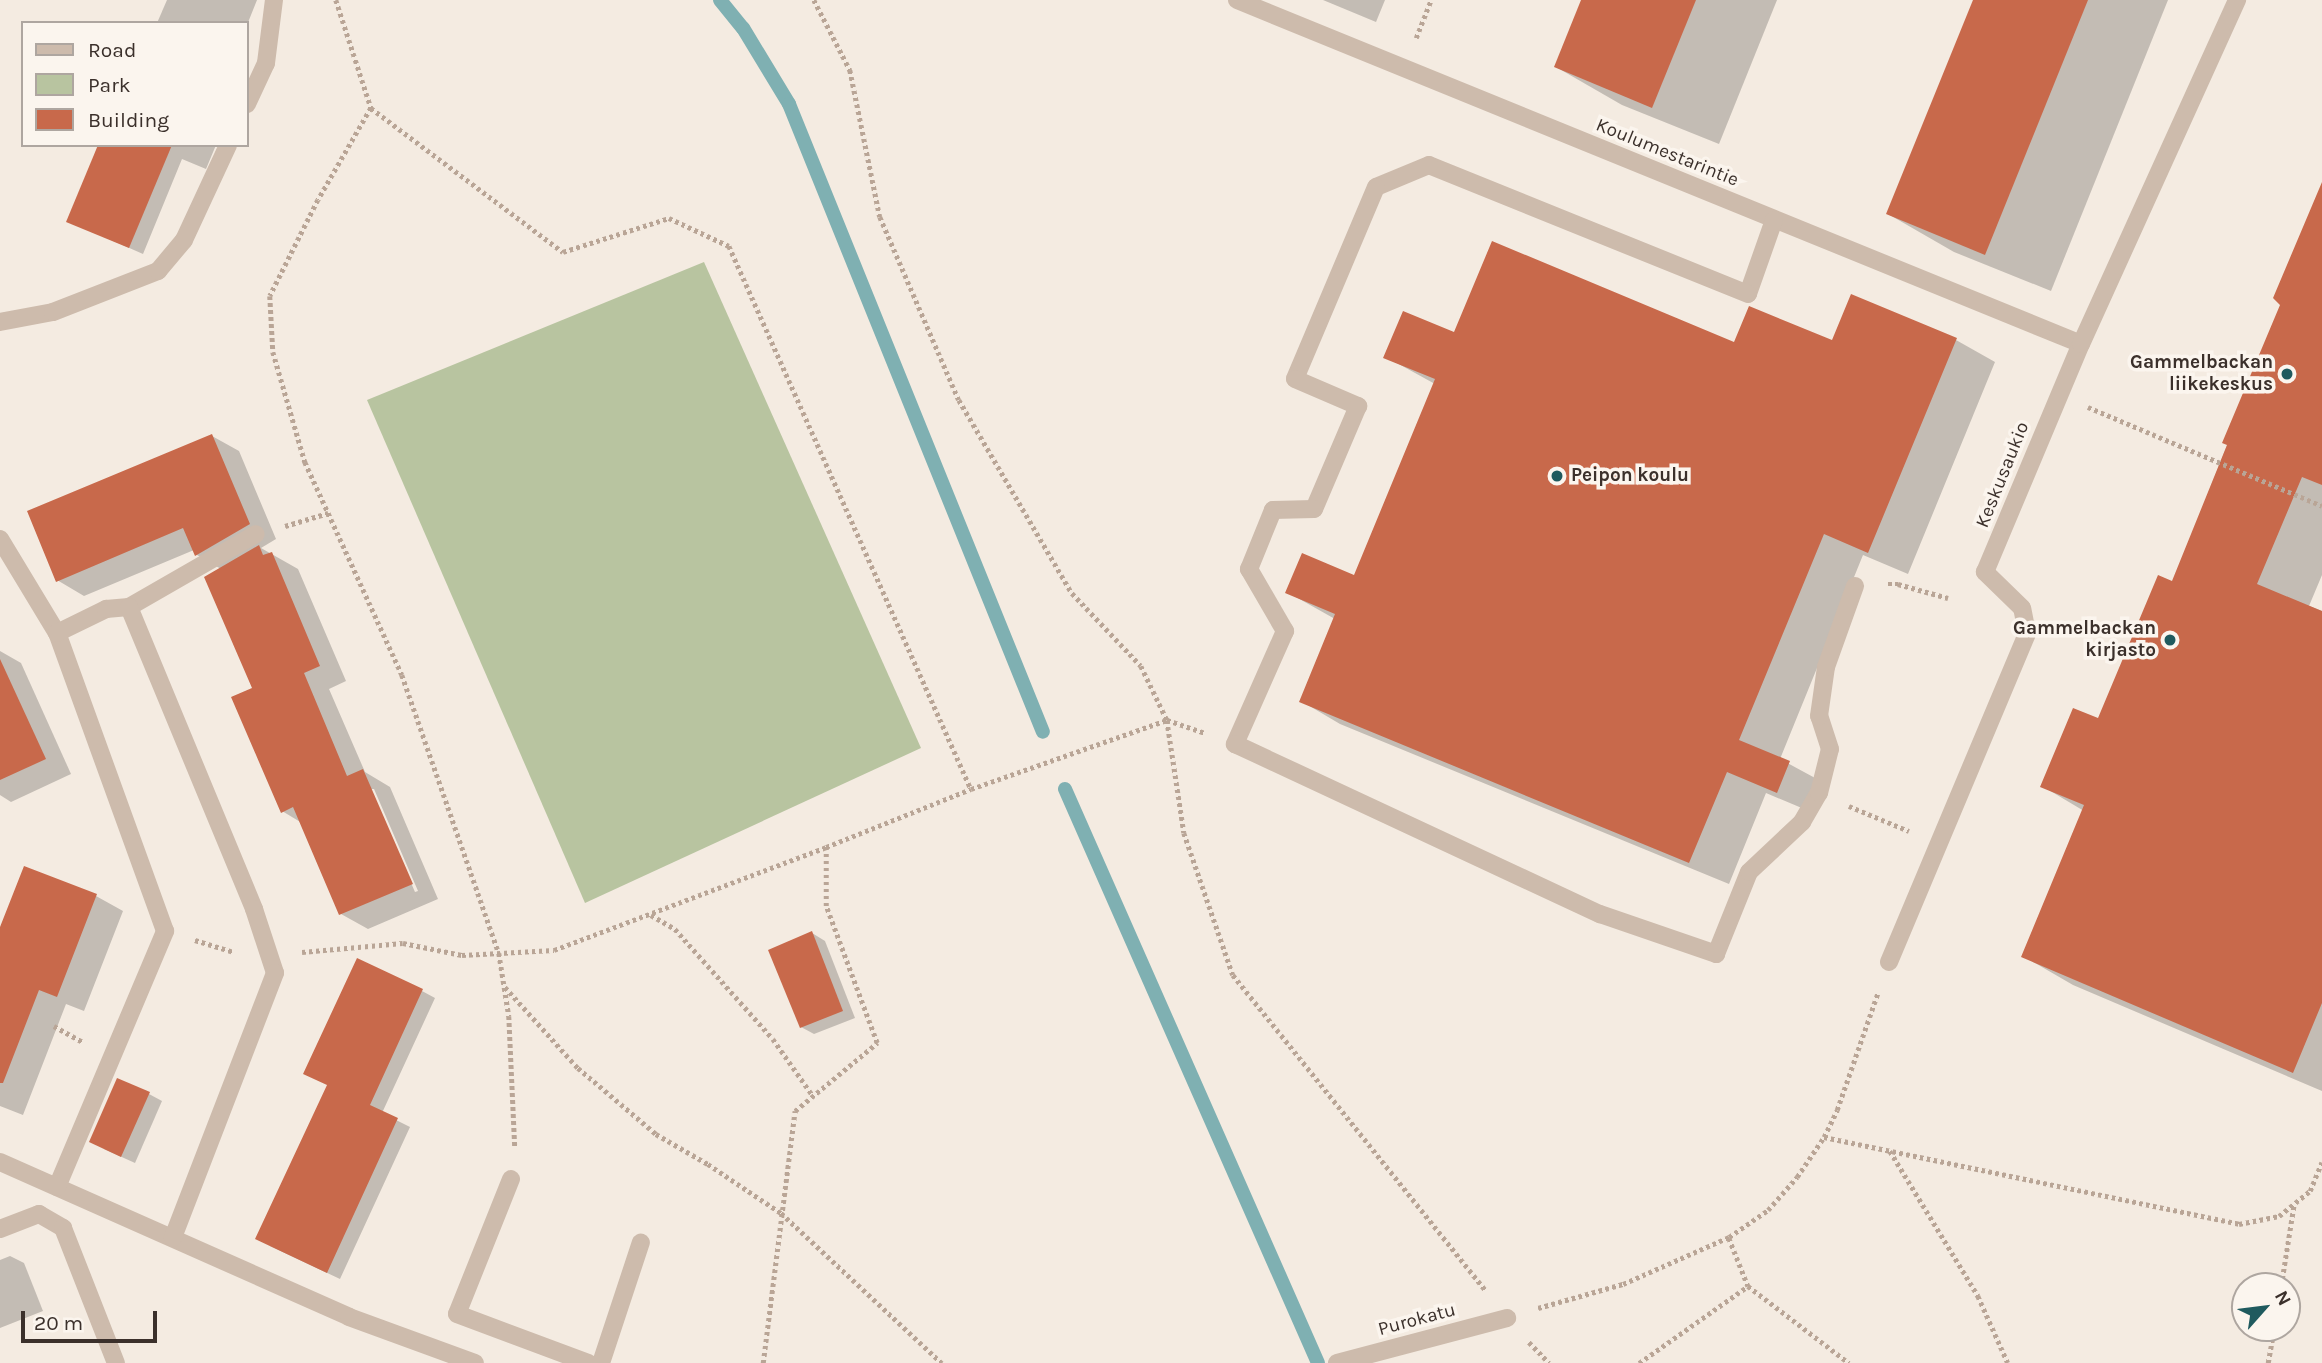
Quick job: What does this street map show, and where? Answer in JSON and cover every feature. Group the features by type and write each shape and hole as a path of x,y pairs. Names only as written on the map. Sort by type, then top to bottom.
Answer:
{"street":[{"path":"248,102 266,63 274,0"},
{"name":"Koulumestarintie","path":"1237,0 2081,344"},
{"name":"Keskusaukio","path":"1889,962 1937,842 2027,633 2021,608 1986,572 2081,344 2238,0"},
{"path":"0,321 53,312 158,271 184,240 227,147"},
{"path":"1774,220 1748,294 1429,164 1376,187 1295,379 1358,407 1314,509 1273,510 1249,569 1284,631 1235,744 1600,914 1716,954 1749,872 1802,822 1819,793 1830,749 1819,716 1826,667 1855,586"},
{"path":"57,634 106,609 129,607 256,534"},
{"path":"0,539 57,634 165,931 57,1187"},
{"path":"129,607 254,909 275,973 173,1238"},
{"path":"0,1162 349,1317 475,1363"},
{"path":"511,1179 457,1314 588,1363"},
{"path":"0,1229 39,1214 63,1228 116,1363"},
{"path":"601,1363 640,1242"},
{"name":"Purokatu","path":"1337,1363 1507,1318"}],"path":[{"path":"336,0 371,108 563,252 669,218 729,246 971,789"},
{"path":"814,0 850,70 880,217 959,400 1072,593 1141,666 1167,720 1184,833 1233,975 1507,1318 1549,1363"},
{"path":"1403,68 1431,0"},
{"path":"371,108 318,200 270,296 273,352 305,462 402,675 499,953 509,1016 515,1151 511,1179"},
{"path":"2059,394 2322,506"},
{"path":"256,534 328,513"},
{"path":"1855,586 1898,584 1948,598"},
{"path":"165,931 271,963 309,950 403,943 462,955 554,950 651,915 971,789 1167,720 1235,744"},
{"path":"1819,793 1937,842"},
{"path":"763,1363 795,1111 877,1043 826,906 826,847"},
{"path":"651,915 676,929 774,1039 813,1096"},
{"path":"1507,1318 1623,1283 1729,1237 1768,1210 1797,1177 1824,1137 1837,1110 1889,962"},
{"path":"505,986 578,1068 656,1134 708,1164 780,1213 942,1363"},
{"path":"1824,1137 2239,1224 2279,1216 2310,1191 2322,1162"},
{"path":"1890,1151 1978,1296 2008,1363"},
{"path":"2283,1272 2294,1203"},
{"path":"1729,1237 1748,1286 1849,1363"},
{"path":"1639,1363 1748,1286"},
{"path":"2268,1363 2272,1342"}],"green space":[{"path":"704,262 921,748 585,903 367,400"}],"building":[{"path":"1581,0 1696,0 1652,108 1554,67"},
{"path":"1973,0 2088,0 1985,255 1886,214"},
{"path":"97,147 171,147 129,248 66,222"},
{"path":"2322,182 2322,485 2302,477 2257,584 2322,611 2322,1003 2293,1073 2021,957 2084,805 2040,787 2073,708 2098,718 2158,575 2172,581 2227,445 2222,443 2280,305 2273,298"},
{"path":"1492,241 1734,342 1749,306 1832,340 1851,294 1957,338 1868,553 1824,534 1739,740 1790,761 1777,793 1727,772 1689,863 1299,702 1335,614 1285,593 1302,553 1354,575 1435,379 1383,358 1403,311 1454,332"},
{"path":"212,434 250,524 195,556 183,528 56,582 27,511"},
{"path":"259,545 263,555 272,552 320,666 304,673 347,776 363,769 413,884 339,915 293,807 281,813 231,697 252,688 204,577"},
{"path":"0,659 46,759 0,780"},
{"path":"24,866 97,894 57,997 39,990 3,1083 0,1083 0,927"},
{"path":"812,931 843,1011 800,1028 768,950"},
{"path":"357,958 423,989 370,1105 398,1118 327,1273 255,1239 327,1085 303,1074"},
{"path":"117,1078 150,1092 121,1157 89,1142"}],"waterway":[{"path":"720,0 743,28 789,104 1043,732"},
{"path":"1065,789 1318,1363"}],"place":[{"name":"Gammelbackan liikekeskus","path":"2287,374"},
{"name":"Peipon koulu","path":"1557,476"},
{"name":"Gammelbackan kirjasto","path":"2170,640"}]}
